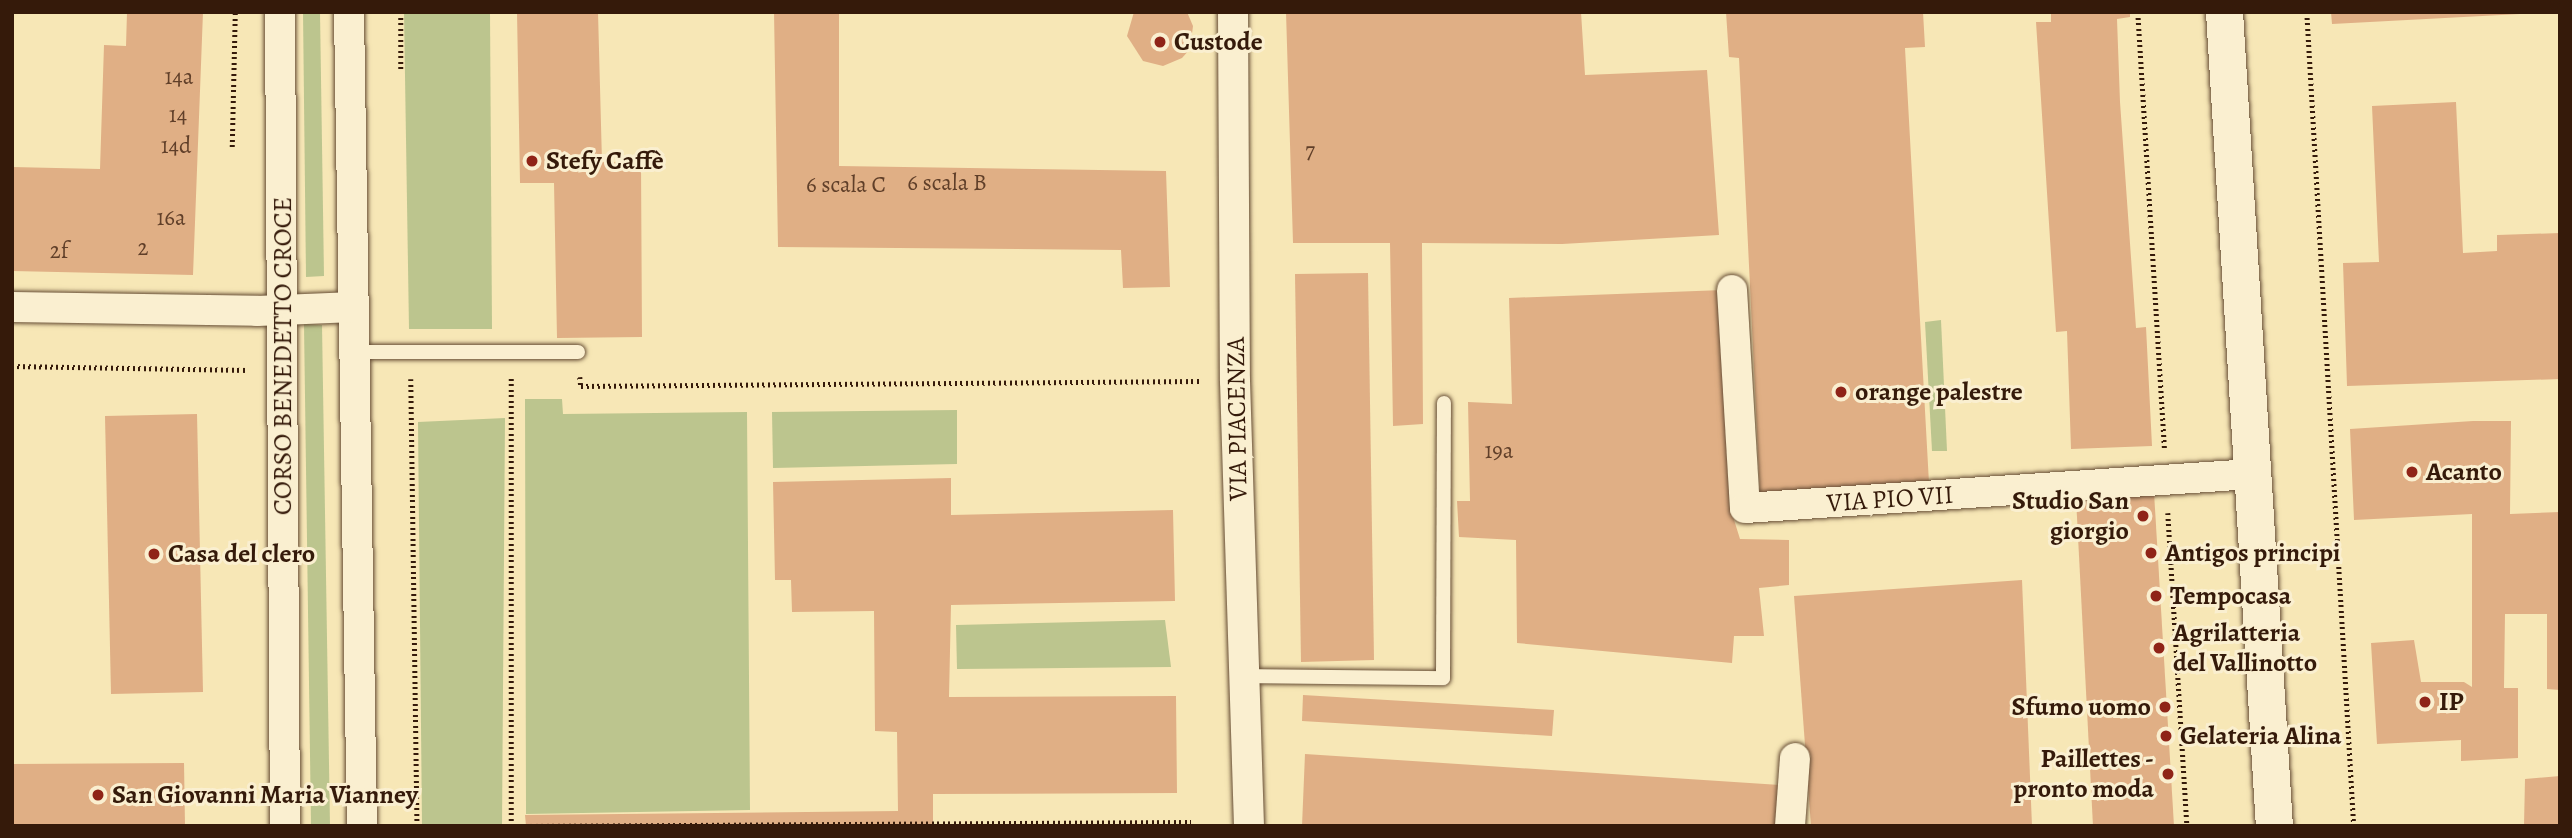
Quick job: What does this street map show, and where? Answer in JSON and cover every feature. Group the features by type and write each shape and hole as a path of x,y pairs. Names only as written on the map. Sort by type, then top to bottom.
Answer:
{"street":[{"name":"CORSO BENEDETTO CROCE","path":"280,12 285,309 281,371 285,826"},
{"path":"349,12 362,826"},
{"name":"VIA PIACENZA","path":"1233,12 1235,381 1249,826"},
{"path":"2224,12 2274,826"},
{"name":"VIA PIO VII","path":"1732,290 1745,508 2252,474"},
{"path":"12,307 354,307"},
{"path":"1790,826 1795,758"}],"lane":[{"path":"354,352 578,352"},
{"path":"1244,676 1443,678 1444,403"}],"path":[{"path":"232,148 235,12"},
{"path":"401,12 401,69"},
{"path":"2138,12 2187,826"},
{"path":"2307,12 2354,826"},
{"path":"410,352 416,826"},
{"path":"511,352 511,826"},
{"path":"578,352 581,386 1235,381"},
{"path":"12,366 281,371"},
{"path":"525,826 1191,822"}],"green space":[{"path":"303,12 320,12 324,276 306,277"},
{"path":"404,12 490,12 492,329 409,329"},
{"path":"1941,320 1947,451 1932,451 1925,322"},
{"path":"304,324 322,325 330,826 311,826"},
{"path":"525,399 562,399 563,414 747,412 750,810 526,814"},
{"path":"957,410 957,464 773,468 772,412"},
{"path":"505,418 502,826 422,826 418,422"},
{"path":"1165,620 1171,667 957,669 956,625"}],"building":[{"path":"127,12 203,12 193,275 12,271 12,167 100,169 104,45 126,46"},
{"path":"517,12 598,12 602,162 641,163 642,337 557,338 554,183 520,183"},
{"path":"774,12 839,12 839,166 1166,171 1170,287 1123,288 1121,250 778,247"},
{"name":"Custode","path":"1134,12 1187,12 1193,26 1190,49 1182,58 1163,66 1143,61 1127,36"},
{"path":"1286,12 1581,12 1585,75 1707,70 1719,235 1562,244 1422,243 1423,424 1393,426 1390,243 1293,243"},
{"path":"1726,12 1923,12 1925,47 1905,48 1929,483 1760,494 1739,58 1729,57"},
{"path":"2051,12 2130,12 2130,17 2117,19 2120,102 2136,328 2146,327 2152,446 2071,449 2067,331 2056,332 2036,22 2051,22"},
{"path":"2331,12 2520,12 2520,14 2332,24"},
{"path":"2456,102 2463,253 2497,251 2497,235 2560,233 2560,379 2347,386 2343,263 2379,262 2372,106"},
{"path":"1368,273 1374,660 1301,662 1295,274"},
{"path":"1723,290 1730,507 1740,539 1789,540 1789,585 1759,588 1764,636 1734,636 1732,663 1517,643 1516,540 1459,537 1457,501 1470,501 1468,402 1512,404 1509,298"},
{"name":"Casa del clero","path":"197,414 203,692 111,694 105,416"},
{"path":"2511,421 2510,514 2560,512 2560,690 2547,689 2547,614 2505,614 2504,688 2518,688 2518,758 2461,761 2461,740 2377,744 2371,643 2414,640 2421,682 2464,682 2472,687 2472,514 2354,520 2350,429"},
{"path":"951,478 951,515 1173,510 1175,601 951,605 949,697 1176,696 1177,793 933,794 933,826 526,826 525,815 898,811 897,732 875,731 874,611 792,612 791,580 775,580 773,482"},
{"path":"2154,492 2174,826 2093,826 2076,498"},
{"path":"2022,580 2032,826 1811,826 1794,596"},
{"path":"1303,695 1554,710 1552,736 1302,721"},
{"path":"1305,754 1781,785 1780,826 1302,826"},
{"name":"San Giovanni Maria Vianney","path":"184,763 185,826 12,826 12,764"},
{"path":"2560,776 2560,826 2524,826 2525,779"}],"place":[{"name":"Custode","path":"1160,42"},
{"name":"Stefy Caffè","path":"532,161"},
{"name":"orange palestre","path":"1841,392"},
{"name":"Acanto","path":"2412,472"},
{"name":"Studio San giorgio","path":"2143,516"},
{"name":"Antigos principi","path":"2151,553"},
{"name":"Casa del clero","path":"154,554"},
{"name":"Tempocasa","path":"2156,596"},
{"name":"Agrilatteria del Vallinotto","path":"2159,648"},
{"name":"IP","path":"2425,702"},
{"name":"Sfumo uomo","path":"2165,707"},
{"name":"Gelateria Alina","path":"2166,736"},
{"name":"Paillettes - pronto moda","path":"2168,774"},
{"name":"San Giovanni Maria Vianney","path":"98,795"}]}
